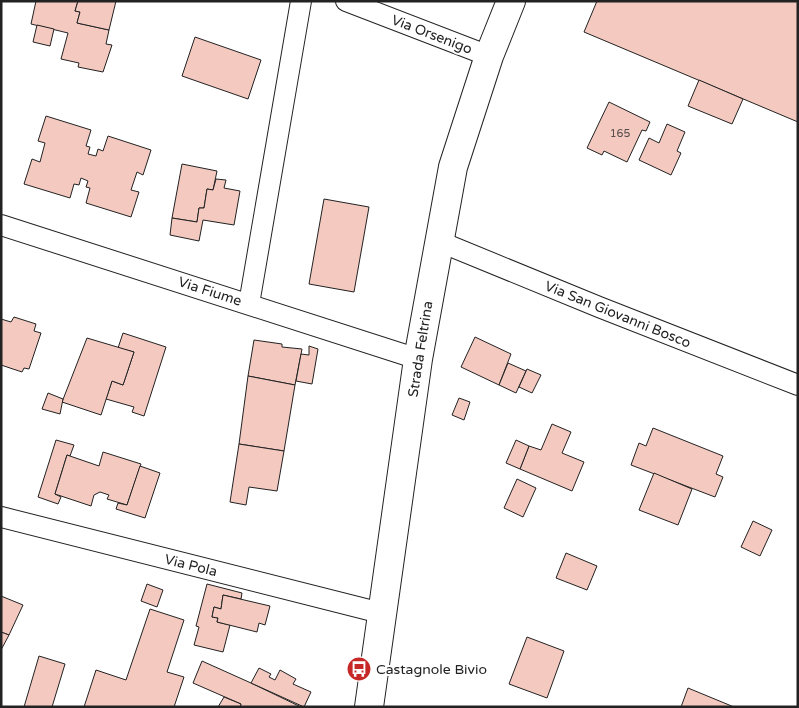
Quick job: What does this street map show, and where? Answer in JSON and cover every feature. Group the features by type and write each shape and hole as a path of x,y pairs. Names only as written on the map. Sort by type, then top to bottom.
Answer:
{"main road":[{"name":"Strada Feltrina","path":"369,707 418,359 438,241 453,167 489,56 511,1"}],"street":[{"path":"249,304 302,1"},
{"name":"Via Orsenigo","path":"346,1 489,56"},
{"name":"Via Fiume","path":"1,225 418,359"},
{"name":"Via San Giovanni Bosco","path":"438,241 608,311 798,385"},
{"name":"Via Pola","path":"1,517 382,613"}],"building":[{"path":"36,1 78,1 75,11 80,12 77,23 109,30 106,44 112,45 103,72 78,67 79,63 61,59 68,33 31,24"},
{"path":"78,1 116,1 109,30 77,23 80,12 75,11"},
{"path":"597,1 798,1 798,122 584,32"},
{"path":"37,25 54,29 50,46 33,42"},
{"path":"195,37 261,60 248,99 182,76"},
{"path":"699,80 743,99 732,124 688,106"},
{"path":"609,102 650,122 646,131 642,130 627,162 604,151 602,155 587,148"},
{"path":"46,116 91,130 86,146 90,147 88,154 96,156 98,149 103,151 108,136 151,150 143,175 137,172 131,190 139,192 131,217 86,203 90,188 86,187 88,181 81,178 79,185 74,184 70,198 24,184 32,159 40,162 45,143 38,141"},
{"path":"667,124 685,132 677,151 681,153 671,175 639,160 649,138 659,143"},
{"path":"182,164 217,171 213,190 207,189 204,208 199,208 197,222 172,218"},
{"path":"216,179 226,180 224,188 240,191 234,225 203,220 199,241 170,235 172,218 197,222 199,208 204,208 207,189 213,190"},
{"path":"324,199 369,207 354,292 309,284"},
{"path":"14,317 36,324 34,331 41,333 29,369 24,368 22,372 1,365 1,319 11,322"},
{"path":"123,333 166,347 144,416 132,412 134,407 106,399 112,381 123,385 134,352 118,348"},
{"path":"475,337 511,354 499,385 461,367"},
{"path":"87,338 134,352 123,385 112,381 101,415 62,402"},
{"path":"254,340 282,344 282,347 302,349 295,385 248,376"},
{"path":"309,346 318,349 312,384 296,381 301,354 309,355"},
{"path":"508,363 526,371 516,393 499,385"},
{"path":"527,369 541,375 532,393 519,387"},
{"path":"248,376 295,385 284,451 239,444"},
{"path":"48,393 63,399 60,414 42,409"},
{"path":"459,398 470,402 464,420 452,415"},
{"path":"552,424 571,432 562,453 584,462 572,491 520,469 529,446 541,450"},
{"path":"653,428 723,456 716,474 723,477 715,497 631,465 639,443 646,446"},
{"path":"56,440 74,445 70,456 67,455 55,494 61,497 58,504 38,497"},
{"path":"516,440 529,446 520,469 506,463"},
{"path":"239,444 284,451 277,491 249,487 246,505 230,502"},
{"path":"103,452 141,464 127,505 107,499 109,495 100,492 94,495 91,506 55,494 67,455 99,466"},
{"path":"140,466 160,473 145,518 116,509 118,503 127,505"},
{"path":"654,473 692,489 678,525 639,510"},
{"path":"517,479 536,488 523,517 504,508"},
{"path":"753,521 772,530 760,556 741,547"},
{"path":"566,553 597,566 587,590 556,578"},
{"path":"147,584 163,590 157,607 141,601"},
{"path":"207,584 242,593 241,599 223,595 221,609 214,607 212,617 218,618 217,622 230,625 223,652 194,645 199,627 196,626"},
{"path":"223,595 270,606 265,625 259,623 257,632 217,622 218,618 212,617 214,607 221,609"},
{"path":"1,596 23,605 9,635 1,632"},
{"path":"150,609 184,620 167,672 184,677 174,707 84,707 96,670 126,680"},
{"path":"1,632 9,635 1,650"},
{"path":"527,637 564,651 547,698 509,684"},
{"path":"39,656 65,664 52,707 24,707"},
{"path":"202,661 301,707 240,707 241,704 193,683"},
{"path":"259,668 271,674 269,677 275,680 280,670 296,679 293,684 311,692 304,707 251,683"},
{"path":"688,688 734,707 681,707"},
{"path":"224,697 241,704 240,707 218,707"}],"place":[{"name":"Castagnole Bivio","path":"359,669"}]}
